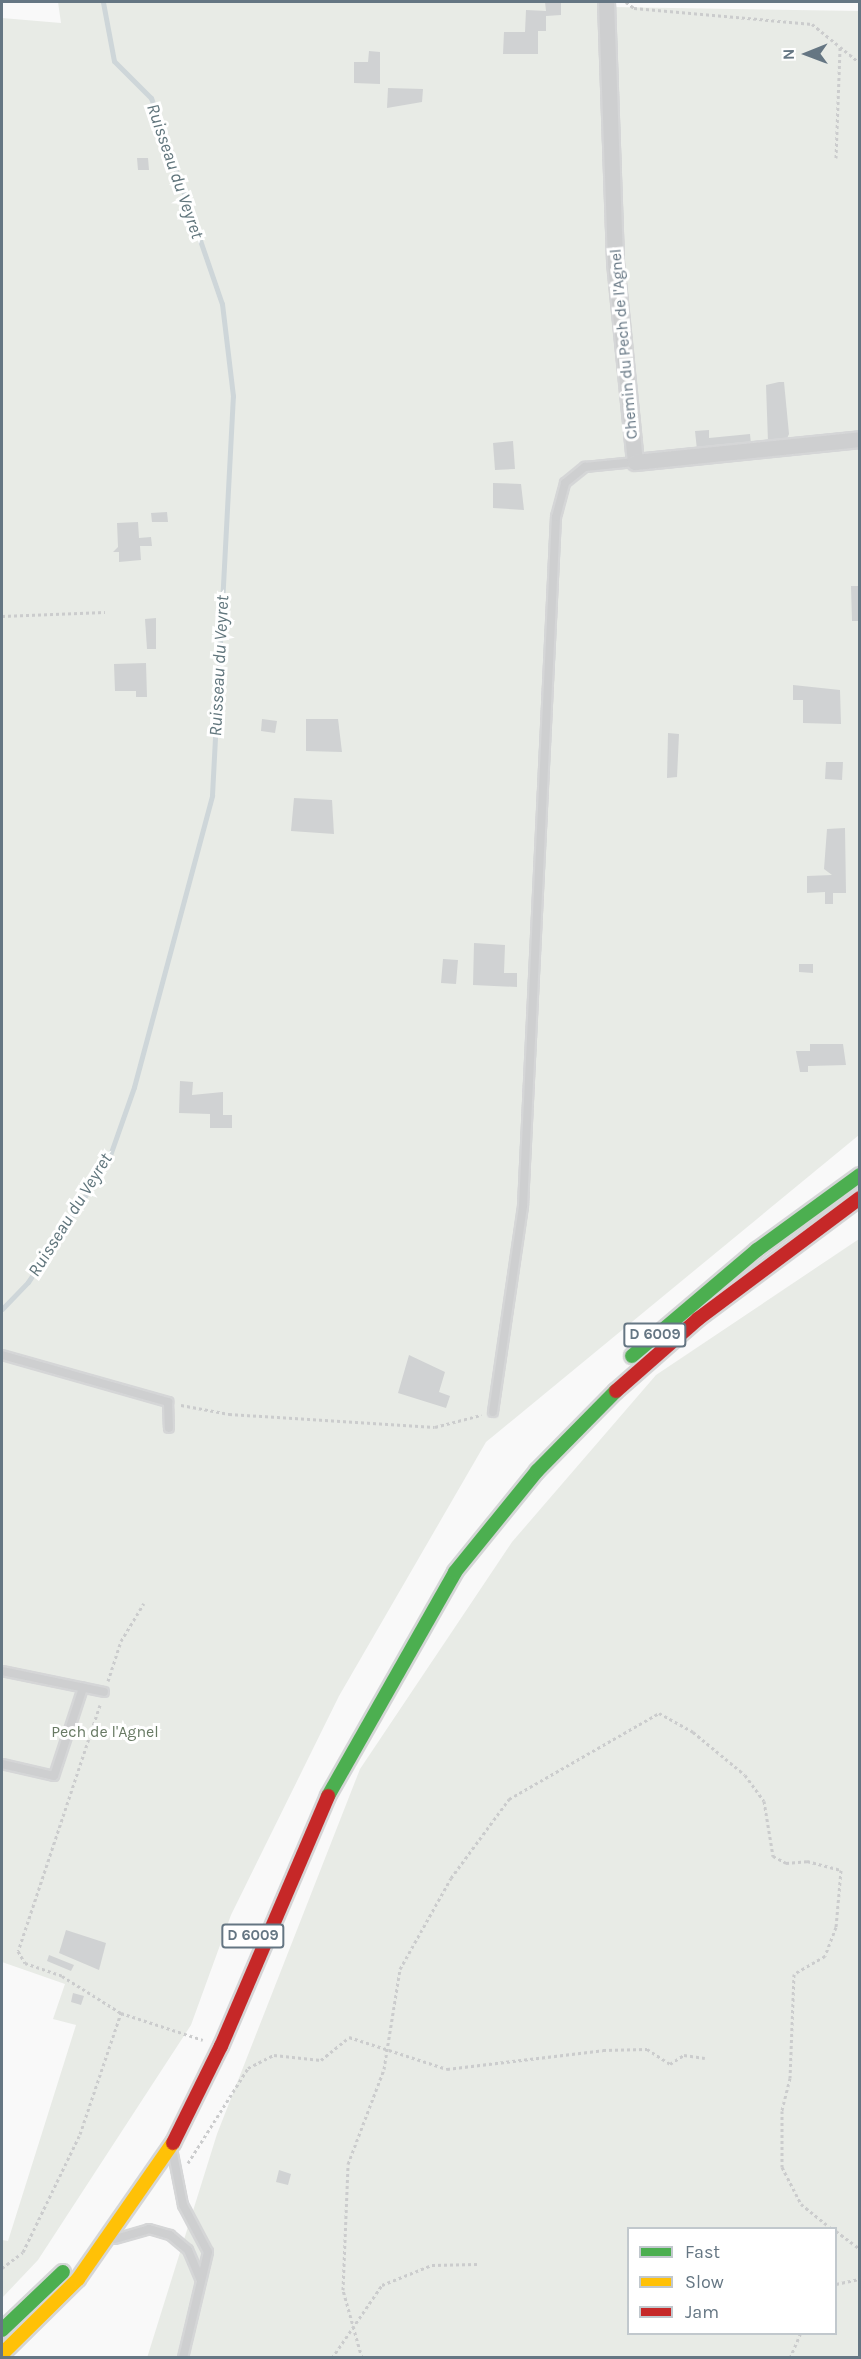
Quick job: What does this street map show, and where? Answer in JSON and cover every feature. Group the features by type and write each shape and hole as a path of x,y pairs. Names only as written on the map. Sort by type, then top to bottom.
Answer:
{"main road":[{"name":"D 6009","path":"424,1594 508,1482 619,1368 757,1250 860,1175"},
{"name":"D 6009","path":"2,2354 104,2246 173,2142 221,2046 338,1772 455,1572 537,1471 622,1386 706,1313 860,1198"},
{"name":"D 6009","path":"167,2119 207,2041 333,1753"},
{"path":"2,2330 65,2269 157,2138"}],"street":[{"name":"Chemin du Pech de l'Agnel","path":"606,2 615,262 635,462 860,439"}],"lane":[{"path":"493,1412 523,1206 556,517 565,483 585,467 635,462"},
{"path":"2,1355 168,1402 169,1428"},
{"path":"2,1671 104,1692"},
{"path":"2,1764 54,1776 83,1688"},
{"path":"173,2142 176,2182 208,2252 183,2358"},
{"path":"104,2246 149,2229 170,2235 188,2250 201,2280"}],"path":[{"path":"626,2 634,8 812,24 860,63"},
{"path":"836,158 840,47"},
{"path":"2,616 105,612"},
{"path":"168,1402 229,1414 435,1427 493,1412"},
{"path":"144,1603 121,1641 18,1951 25,1963 62,1976 121,2013 207,2041"},
{"path":"362,2358 343,2290 348,2164 384,2069 400,1970 451,1878 502,1808 624,1729 659,1713 693,1732 745,1775 764,1801 773,1856 786,1863 807,1862 841,1870 836,1927 825,1956 794,1974 790,2078 782,2111 783,2167 801,2204 829,2227"},
{"path":"2,2268 23,2252 80,2134 121,2013"},
{"path":"176,2182 248,2068 274,2055 321,2060 349,2037 466,2070 603,2050 647,2049 670,2064 684,2055 705,2058"},
{"path":"837,2232 860,2249"},
{"path":"332,2358 382,2285 432,2265 477,2264"},
{"path":"837,2284 860,2279"},
{"path":"789,2358 800,2335"}],"green space":[{"name":"Pech de l'Agnel","path":"58,2 612,2 612,7 859,11 859,1135 486,1442 339,1696 231,1915 191,2025 38,2260 2,2298 2,2240 8,2241 76,2025 53,2019 65,1984 2,1962 2,18 61,23"},
{"path":"859,1239 859,2357 147,2358 217,2134 360,1769 512,1542 656,1375"}],"building":[{"path":"545,2 561,2 561,15 546,16 546,31 538,31 538,54 503,54 504,32 525,32 526,10 546,11"},
{"path":"369,51 380,52 380,84 354,83 354,62 368,62"},
{"path":"388,88 423,89 422,102 387,108"},
{"path":"137,158 148,158 149,170 138,170"},
{"path":"784,382 789,434 786,441 768,442 766,385"},
{"path":"709,430 709,438 750,434 751,444 697,450 695,431"},
{"path":"513,441 515,469 495,470 493,443"},
{"path":"493,483 521,484 524,510 493,508"},
{"path":"167,512 168,522 152,522 151,513"},
{"path":"138,522 139,538 151,537 152,546 140,546 141,560 119,562 119,552 113,552 118,547 117,523"},
{"path":"851,586 860,586 860,621 852,621"},
{"path":"156,618 156,649 147,649 145,619"},
{"path":"146,663 147,697 136,697 136,691 115,691 114,664"},
{"path":"793,685 840,690 841,724 803,723 803,700 793,700"},
{"path":"262,719 277,721 275,733 261,731"},
{"path":"306,719 338,719 342,752 306,751"},
{"path":"668,733 679,734 677,777 667,778"},
{"path":"826,762 843,762 842,780 825,779"},
{"path":"294,798 332,800 334,834 291,831"},
{"path":"845,828 846,893 833,893 833,904 825,904 825,892 807,893 807,876 832,875 824,869 827,829"},
{"path":"474,943 505,945 504,973 517,973 517,987 473,985"},
{"path":"443,959 458,960 456,984 441,983"},
{"path":"799,964 813,964 813,973 799,972"},
{"path":"810,1044 843,1044 846,1065 808,1066 808,1072 800,1072 796,1051 810,1051"},
{"path":"180,1081 193,1082 192,1095 223,1092 223,1115 232,1115 232,1128 210,1128 210,1114 179,1113"},
{"path":"409,1355 445,1372 439,1392 450,1396 446,1408 398,1393"},
{"path":"66,1930 106,1943 99,1970 59,1953"},
{"path":"49,1955 74,1965 71,1971 47,1961"},
{"path":"73,1993 84,1996 81,2005 71,2002"},
{"path":"279,2170 291,2174 288,2185 276,2182"}],"waterway":[{"name":"Ruisseau du Veyret","path":"2,1309 28,1282 108,1161 134,1087 212,795 233,396 222,304 151,98 114,61 103,2"}],"traffic: fast":[{"path":"632,1356 757,1250 860,1175"},
{"path":"328,1796 455,1572 537,1471 616,1391"},
{"path":"2,2330 63,2272"}],"traffic: slow":[{"path":"2,2354 78,2279 173,2143"}],"traffic: jam":[{"path":"616,1391 698,1319 860,1198"},
{"path":"173,2143 221,2046 328,1796"}]}
